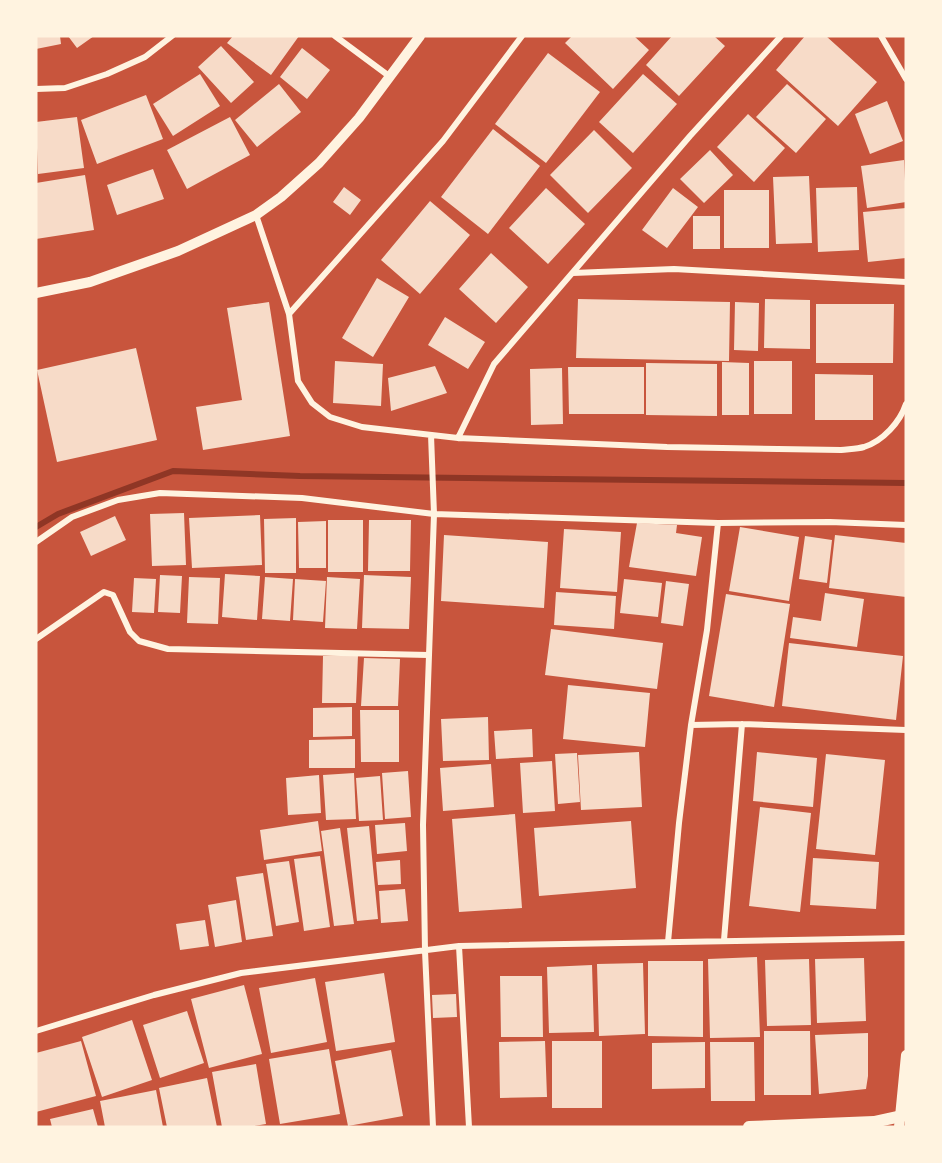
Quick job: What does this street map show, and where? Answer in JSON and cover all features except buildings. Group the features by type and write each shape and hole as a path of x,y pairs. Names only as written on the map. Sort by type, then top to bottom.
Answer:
{"main road":[{"path":"749,1127 902,1119"},
{"path":"874,1122 891,1127"}],"street":[{"path":"36,89 65,88 107,74 145,57 172,36"},
{"path":"334,36 389,76"},
{"path":"36,293 90,282 178,250 256,215 319,164 359,118 420,36"},
{"path":"289,314 443,141 522,36"},
{"path":"458,438 494,364 690,136 781,36"},
{"path":"881,36 906,79"},
{"path":"256,215 289,314 298,381 312,403 330,417 362,427 458,438 668,447 841,450 865,447 888,433 906,404"},
{"path":"573,273 674,269 906,282"},
{"path":"431,435 434,514 423,825 425,951 433,1127"},
{"path":"36,542 72,517 118,500 160,493 302,498 434,514 718,523 830,522 906,525"},
{"path":"668,942 691,725 707,630 718,523"},
{"path":"36,639 104,592 113,595 130,632 139,641 168,649 428,656"},
{"path":"691,725 742,724 843,729 906,729"},
{"path":"724,940 742,724"},
{"path":"36,1031 154,995 241,973 307,963 459,946 906,938"},
{"path":"459,946 469,1127"},
{"path":"902,1119 906,1054"}],"waterway":[{"path":"36,527 58,514 173,471 300,476 906,483"}]}
